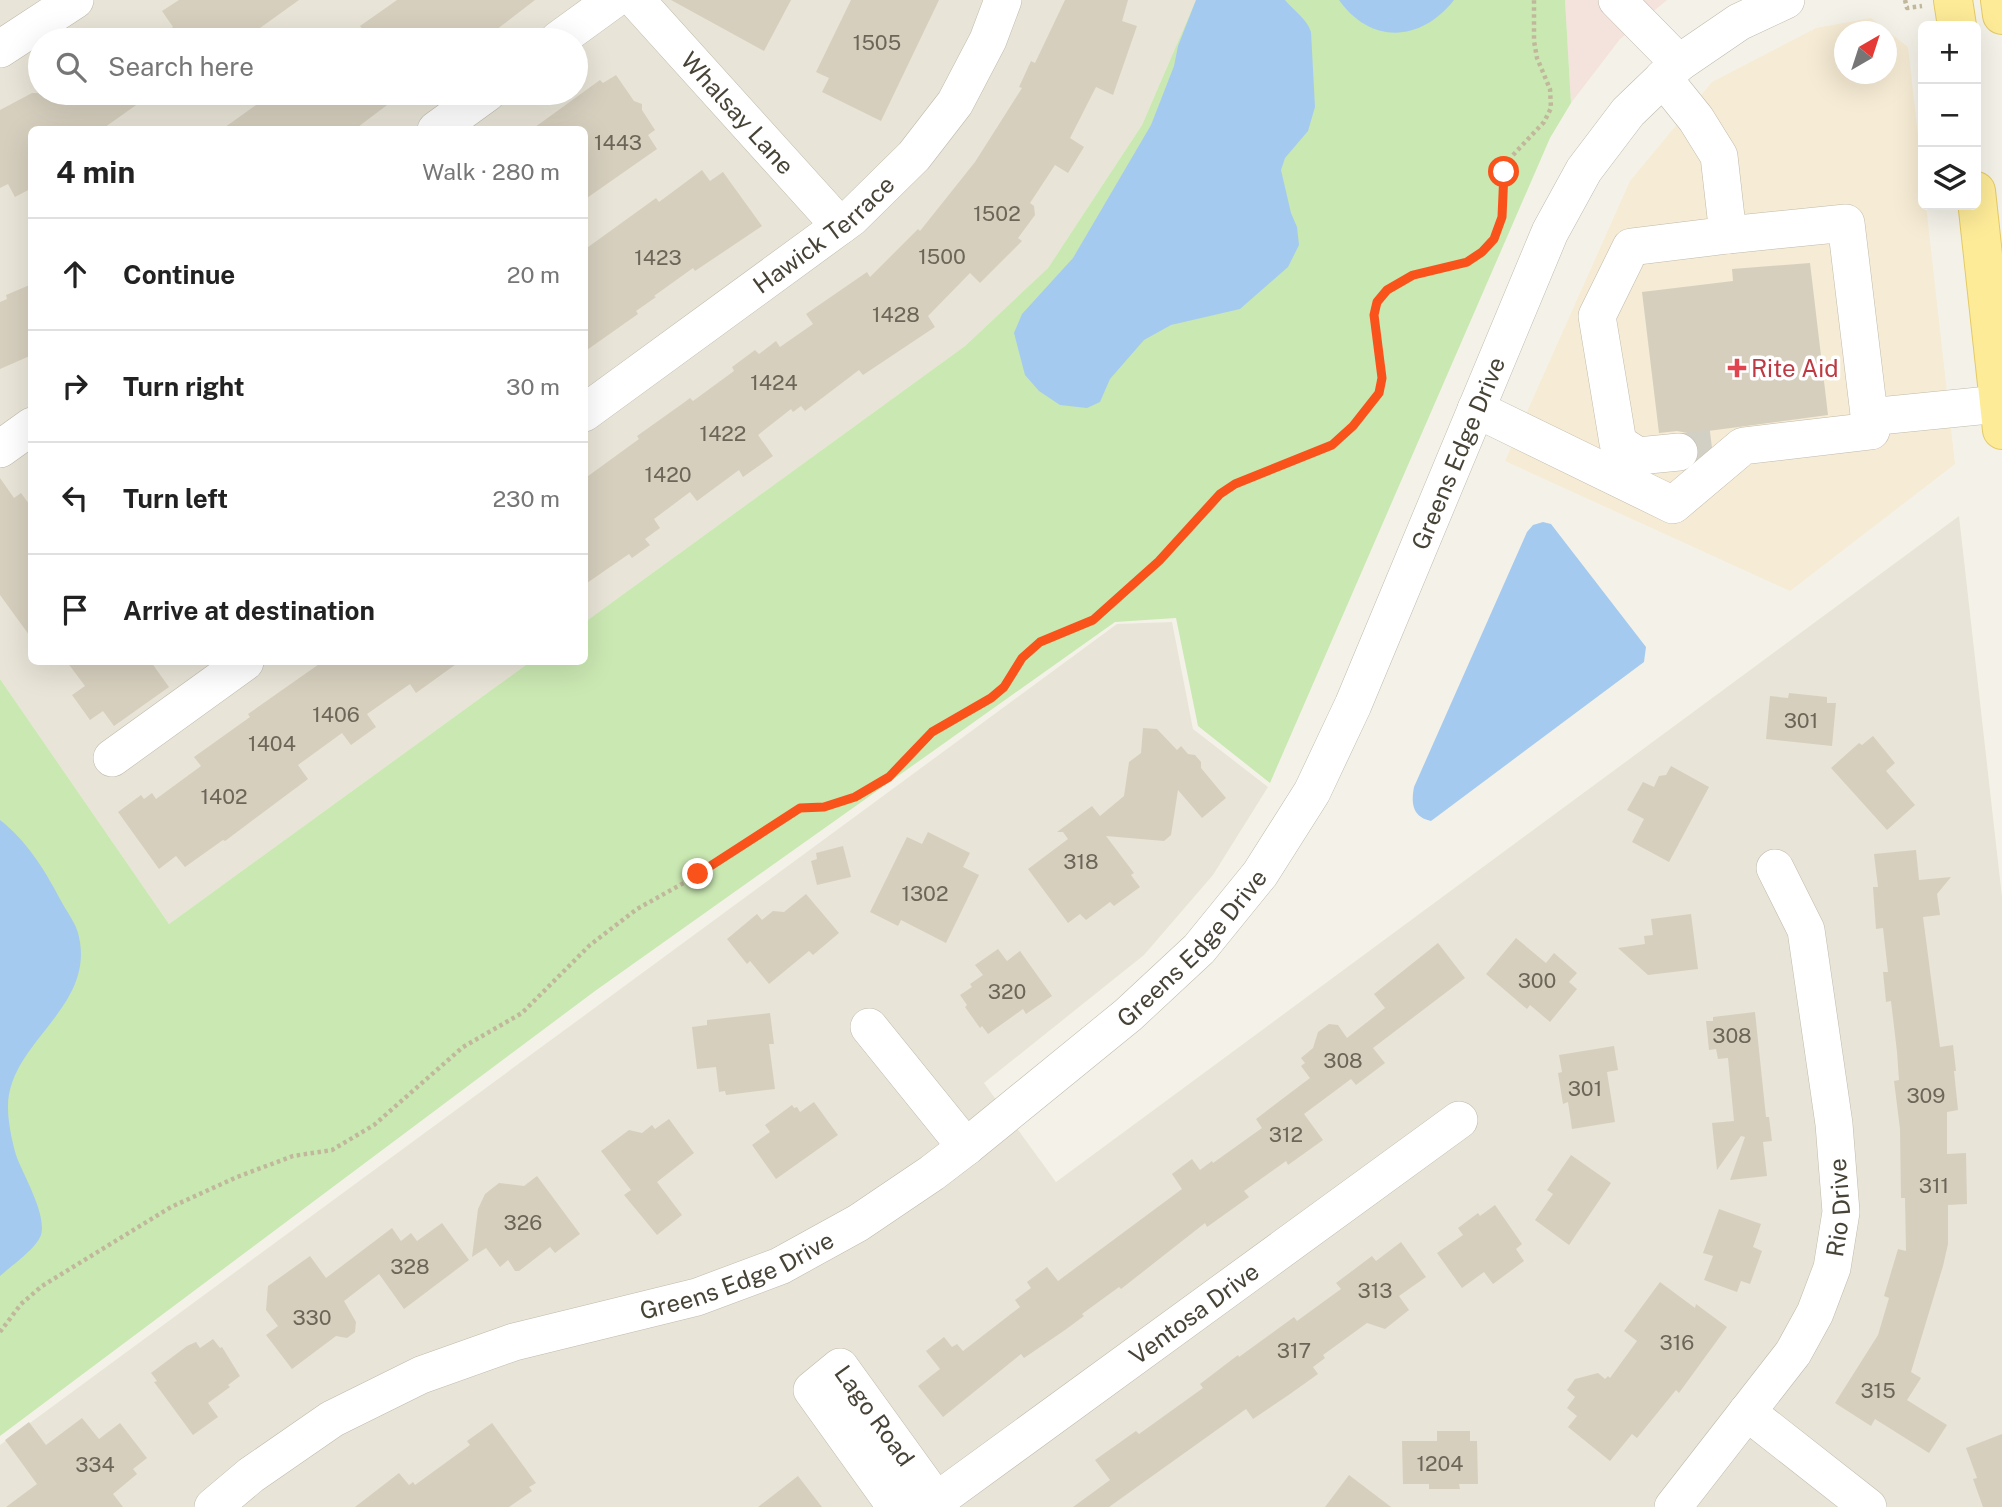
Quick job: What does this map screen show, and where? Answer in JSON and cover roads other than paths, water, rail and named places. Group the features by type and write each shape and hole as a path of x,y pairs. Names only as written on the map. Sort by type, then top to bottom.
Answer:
{"main road":[{"path":"1953,0 1956,21"},
{"path":"2000,0 2002,15"},
{"path":"1978,210 2001,417"}],"street":[{"path":"32,28 75,0"},
{"path":"574,28 613,0"},
{"name":"Whalsay Lane","path":"636,0 840,226"},
{"name":"Hawick Terrace","path":"588,410 840,226 914,156 955,103 988,40 1003,0"},
{"path":"1617,0 1671,71 1719,156 1728,235"},
{"name":"Greens Edge Drive","path":"213,1507 251,1475 332,1419 421,1375 514,1342 697,1297 780,1266 858,1223 932,1173 966,1146 1128,1015 1199,949 1260,874 1312,792 1353,705 1550,232 1584,170 1628,112 1671,71 1739,22 1786,0"},
{"path":"0,49 28,31"},
{"path":"441,126 470,105"},
{"path":"1846,223 1871,431 1638,456 1618,443 1597,316 1631,247 1728,235 1846,223"},
{"path":"1476,409 1673,505 1712,449"},
{"path":"1869,417 2001,417"},
{"path":"0,449 28,429"},
{"path":"112,758 230,666"},
{"name":"Rio Drive","path":"1674,1507 1793,1353 1815,1313 1832,1268 1841,1212 1834,1124 1807,930 1775,868"},
{"path":"869,1027 966,1146"},
{"name":"Ventosa Drive","path":"935,1505 1459,1120"},
{"name":"Lago Road","path":"896,1507 812,1390 840,1367 935,1505"},
{"path":"1747,1412 1868,1507"}],"water":[{"path":"1196,0 1285,0 1309,27 1315,107 1308,131 1285,158 1281,170 1297,227 1299,245 1288,267 1240,309 1171,325 1144,340 1110,379 1100,402 1087,408 1060,405 1039,391 1025,375 1014,333 1022,314 1073,258 1151,125"},
{"path":"1339,0 1454,0 1427,24 1396,33 1366,25 1352,15"},
{"path":"1543,522 1551,524 1646,647 1644,662 1431,821 1425,819 1416,813 1414,808 1414,787 1527,532 1533,525"},
{"path":"0,820 34,856 48,877 76,927 81,962 75,985 21,1064 11,1085 8,1108 12,1138 16,1155 38,1206 42,1226 41,1235 34,1246 0,1276"}],"tunnel":[{"path":"1679,452 1712,448"}],"place":[{"name":"Rite Aid","path":"1737,368"}]}
